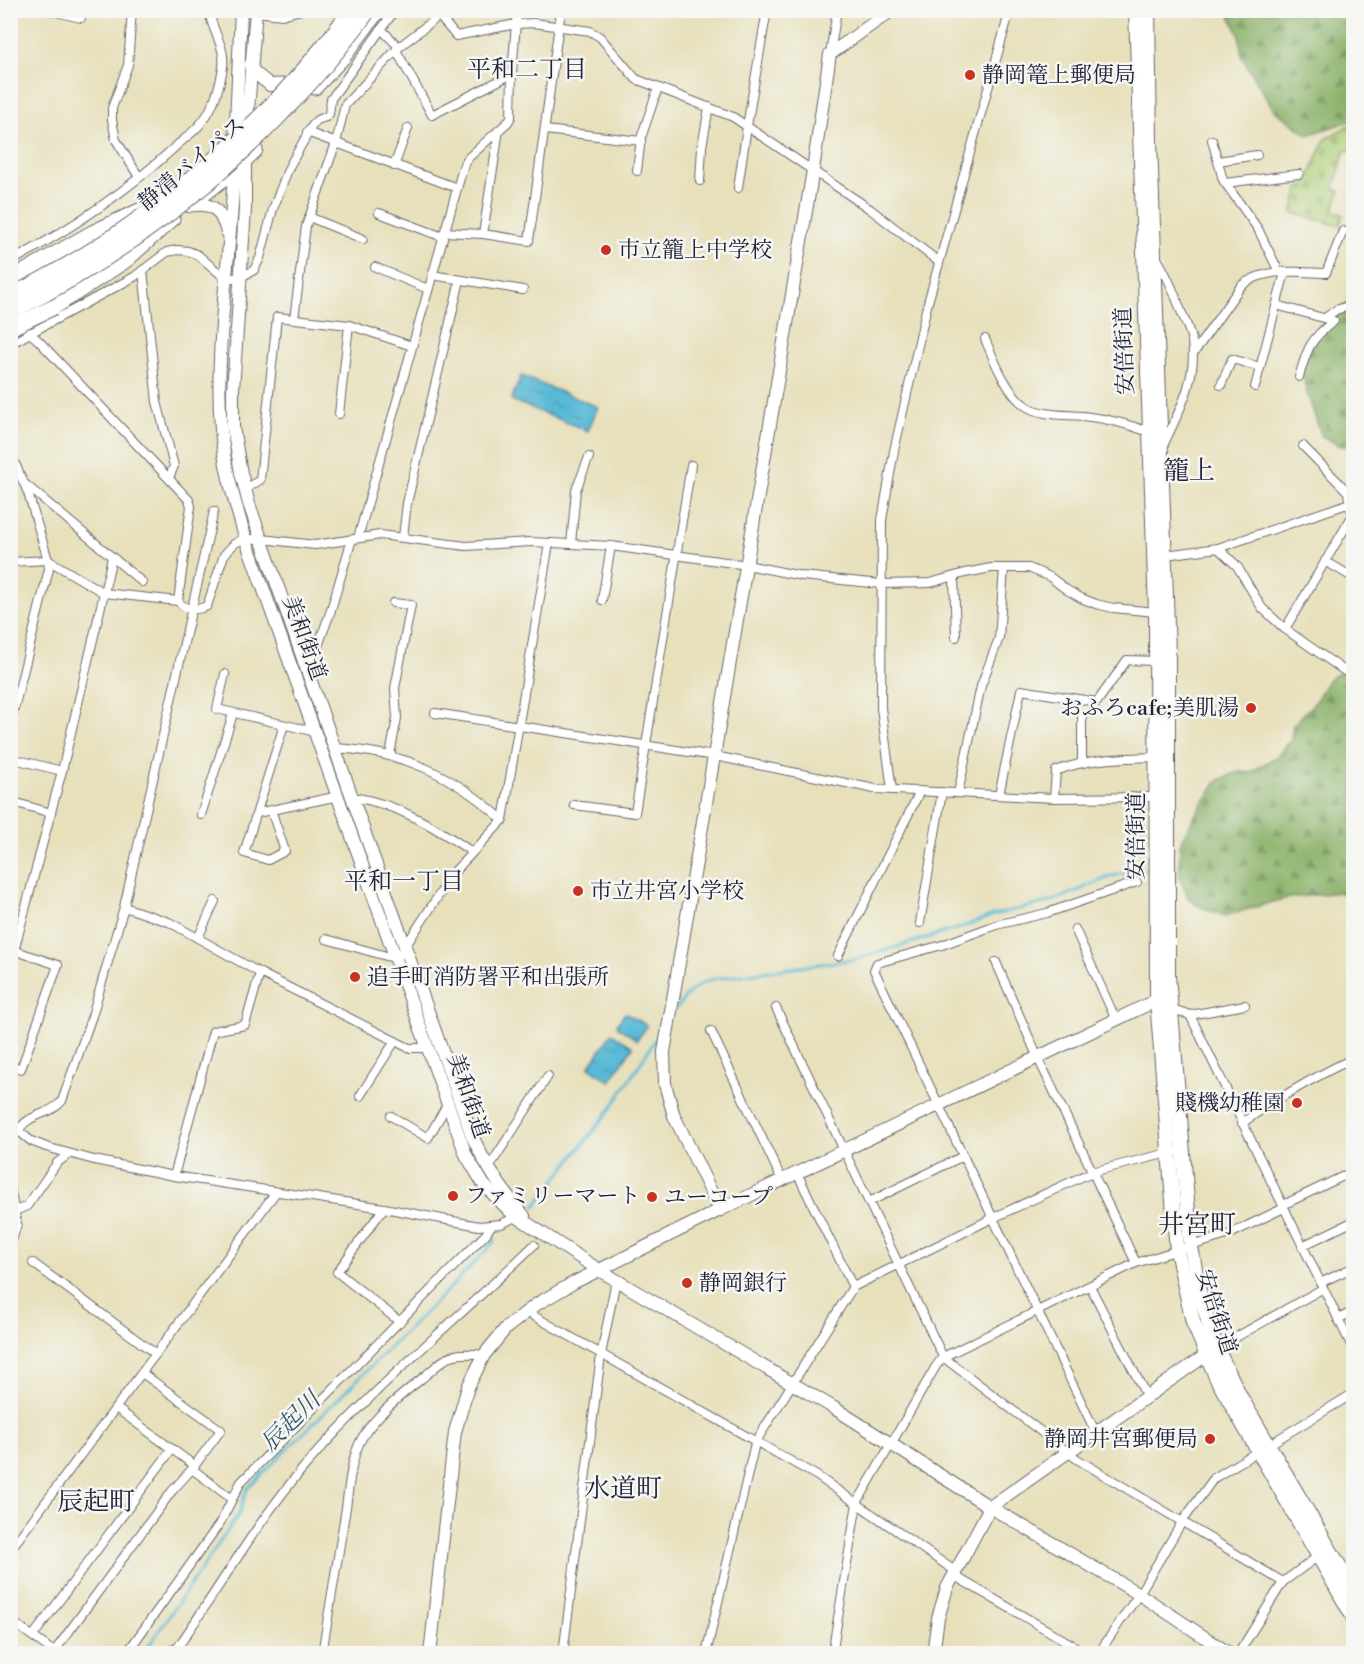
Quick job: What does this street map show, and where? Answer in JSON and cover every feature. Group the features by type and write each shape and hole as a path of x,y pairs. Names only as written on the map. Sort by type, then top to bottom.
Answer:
{"highway":[{"name":"静清バイパス","path":"10,296 37,283 126,228 206,166 262,114 334,34 351,10"},
{"path":"10,280 76,242 174,196 207,172 240,142 297,83 357,10"},
{"name":"静清バイパス","path":"10,314 74,279 117,252 156,225 214,179 270,127 314,79 369,10"},
{"path":"10,328 54,307 126,260 143,243 240,164 343,57 365,29 381,21"}],"main road":[{"name":"安倍街道","path":"1136,10 1155,612 1157,757 1163,797 1169,1009 1191,1247 1211,1351"},
{"name":"安倍街道","path":"1148,10 1169,703 1163,797 1157,1000 1177,1251 1193,1322 1263,1449 1317,1557 1353,1618"},
{"name":"安倍街道","path":"1263,1449 1353,1592"}],"street":[{"path":"48,10 81,18"},
{"path":"132,10 128,65 112,108 112,120 116,140 138,177"},
{"path":"10,262 59,235 102,206 157,163 207,116 223,66 224,54 210,19 209,10"},
{"name":"美和街道","path":"240,10 240,164 245,209 239,278 233,428 245,489 473,1137 488,1169 536,1229"},
{"path":"256,11 282,15 301,10"},
{"path":"10,344 134,277 167,252 188,251 198,255 225,278 239,278 254,270 260,258 279,189 307,132 317,120 329,114 331,99 381,21 395,10"},
{"path":"308,673 355,539 464,164 511,117 517,10"},
{"path":"379,213 444,234 483,234 529,241 561,10"},
{"path":"738,188 767,10"},
{"path":"720,1210 674,1116 665,1084 664,1052 813,170 837,10"},
{"path":"830,54 892,10"},
{"path":"892,790 882,715 880,536 884,508 894,452 927,306 1010,10"},
{"name":"美和街道","path":"240,142 256,11"},
{"path":"294,319 303,243 309,218 336,143 345,105 397,48 436,12 456,36 516,24 534,23 590,31 600,37 634,77 733,117 870,208 939,262"},
{"path":"381,21 432,115 512,74"},
{"path":"250,65 255,73 270,85 297,83"},
{"path":"637,171 641,141 658,88"},
{"path":"700,181 702,147 709,107"},
{"path":"394,166 408,128"},
{"path":"483,234 499,130"},
{"path":"544,130 641,141"},
{"path":"307,132 457,188"},
{"path":"1212,140 1225,183 1258,229 1282,272 1255,387"},
{"path":"1218,160 1257,155"},
{"name":"美和街道","path":"240,164 225,278 220,391 225,459 246,540 466,1155 484,1185 506,1208 599,1270 792,1384 990,1507 1139,1594 1230,1653"},
{"path":"1225,183 1299,174"},
{"path":"188,206 206,205 221,214 229,239"},
{"path":"309,218 363,239"},
{"path":"1193,354 1241,286 1250,279 1282,272 1326,273 1343,231"},
{"path":"1154,254 1168,276 1192,340 1193,354 1190,380 1162,449"},
{"path":"375,267 428,289"},
{"path":"143,270 147,286 157,402 174,466 169,478"},
{"path":"432,275 523,290"},
{"path":"403,537 407,503 460,280"},
{"path":"1325,318 1336,310 1353,304"},
{"path":"1276,305 1334,321 1317,334 1311,342 1299,377"},
{"path":"10,314 31,333 189,500 191,506 178,601"},
{"path":"245,489 260,480 277,317 349,325 412,346"},
{"path":"339,414 349,325"},
{"path":"985,339 1006,381 1016,397 1026,407 1059,415 1107,420 1149,432"},
{"path":"1221,385 1232,359 1260,367"},
{"path":"1285,629 1353,513 1350,510 1348,492 1303,446"},
{"path":"10,452 24,483 49,569 10,725"},
{"path":"572,544 576,490 589,458"},
{"path":"574,805 635,813 691,465"},
{"path":"24,483 142,582"},
{"path":"1165,555 1218,548 1350,503"},
{"path":"18,1132 27,1120 57,1108 63,1101 92,1016 124,907 214,511"},
{"path":"10,562 48,560 104,593 178,601 182,606 199,609 207,606 228,548 234,544 246,540 262,539 315,545 380,535 466,546 531,542 611,546 747,565 802,576 881,584 930,584 974,571 1029,568 1039,571 1080,598 1096,604 1155,612"},
{"path":"326,939 397,959 454,872 503,820 549,543"},
{"path":"602,600 611,546"},
{"path":"1218,548 1237,566 1262,608 1285,629 1346,672 1353,669"},
{"path":"10,966 16,951 62,771 112,557"},
{"path":"1325,561 1353,578"},
{"path":"958,794 981,686 999,638 1004,568"},
{"path":"954,577 956,637"},
{"path":"390,755 397,718 395,688 411,605 393,603"},
{"path":"999,795 1021,690 1097,702 1127,660 1156,661"},
{"path":"225,674 217,709 316,732"},
{"path":"435,713 715,756 845,784 892,790 1054,798 1163,797"},
{"path":"201,815 233,714"},
{"path":"1082,715 1082,762"},
{"path":"271,810 285,851 268,860 244,853 284,725"},
{"path":"335,748 390,755 427,767 484,802 503,820"},
{"path":"1054,798 1056,771 1082,762 1103,759 1157,757"},
{"path":"10,758 62,771"},
{"path":"838,956 920,791"},
{"path":"920,923 942,792"},
{"path":"257,813 339,796"},
{"path":"353,797 417,817 472,852"},
{"path":"10,801 51,813"},
{"path":"1096,1433 874,970 877,963 942,945 996,925 1047,914 1137,882"},
{"path":"198,938 215,901"},
{"path":"124,907 170,922 260,973 409,1048 429,1048"},
{"path":"1075,928 1116,1020"},
{"path":"10,1065 21,1069 57,965 16,951"},
{"path":"996,962 1038,1058 1136,1263"},
{"path":"174,1176 213,1031 245,1024 260,973"},
{"path":"430,1653 455,1432 468,1388 484,1355 506,1328 525,1311 599,1270 720,1210 1157,1000 1169,1009 1190,1015 1245,1005"},
{"path":"776,1008 943,1358 1077,1459 1283,1582"},
{"path":"1190,1015 1353,1351"},
{"path":"711,1030 782,1180"},
{"path":"360,1096 395,1041"},
{"path":"1242,1124 1282,1095 1353,1058"},
{"path":"488,1169 548,1076"},
{"path":"391,1116 428,1138 448,1102"},
{"path":"10,1124 31,1141 69,1154 174,1176 384,1208 479,1226 501,1224 518,1216"},
{"path":"706,1653 755,1443 853,1287 1092,1172 1168,1153"},
{"path":"15,1211 27,1206 57,1163 69,1154"},
{"path":"869,1202 963,1156"},
{"path":"832,1653 857,1503 936,1366 943,1358 1136,1263 1230,1234 1353,1171"},
{"path":"797,1173 853,1287"},
{"path":"10,1188 17,1224 10,1247"},
{"path":"10,1550 276,1192"},
{"path":"384,1208 337,1272 400,1322"},
{"path":"1302,1246 1353,1221"},
{"path":"126,1653 220,1522 241,1482 249,1472 400,1322 486,1234 491,1226"},
{"path":"162,1653 176,1652 275,1503 304,1467 436,1335 534,1245"},
{"path":"33,1263 156,1354"},
{"path":"933,1653 938,1618 947,1588 990,1507 1211,1351 1353,1267"},
{"path":"563,1653 601,1355 616,1280"},
{"path":"1090,1286 1147,1397"},
{"path":"525,1311 817,1476 954,1573 1088,1653"},
{"path":"1338,1319 1353,1311"},
{"path":"322,1653 353,1466 362,1439 408,1389 447,1357 464,1353 484,1355"},
{"path":"10,1620 55,1652 172,1491 193,1468 221,1430 142,1372"},
{"path":"1098,1653 1139,1594 1182,1522 1214,1478 1353,1393"},
{"path":"116,1408 172,1449 232,1499"},
{"path":"33,1636 172,1449"},
{"path":"1238,1653 1283,1582 1317,1557"}],"green space":[{"path":"1228,11 1353,11 1353,120 1308,135 1274,110 1242,57 1239,35"},
{"path":"1353,123 1353,152 1345,150 1334,189 1340,191 1333,211 1343,214 1340,226 1292,213 1300,186 1304,189 1325,139"},
{"path":"1353,301 1353,445 1341,446 1322,436 1305,385 1301,358 1308,341 1321,325"},
{"path":"1353,665 1353,900 1339,892 1283,899 1225,916 1199,906 1189,899 1179,875 1180,845 1192,820 1217,781 1238,772 1252,772 1277,756 1291,740 1293,725 1315,702 1329,679"}],"water":[{"path":"521,376 598,407 588,431 511,400"},
{"path":"625,1013 646,1025 637,1040 618,1027 617,1024"},
{"path":"612,1033 633,1047 610,1081 589,1067"}],"waterway":[{"path":"677,1008 692,990 713,979 856,959 960,928 994,915 1053,901 1112,876 1149,869"},
{"path":"535,1206 612,1107 663,1028"},
{"name":"辰起川","path":"143,1654 239,1514 247,1489 496,1240"}],"place":[{"name":"静岡篭上郵便局","path":"970,75"},
{"name":"市立籠上中学校","path":"606,250"},
{"name":"おふろcafe;美肌湯","path":"1251,708"},
{"name":"市立井宮小学校","path":"578,891"},
{"name":"追手町消防署平和出張所","path":"355,977"},
{"name":"賤機幼稚園","path":"1297,1103"},
{"name":"ファミリーマート","path":"453,1196"},
{"name":"ユーコープ","path":"652,1197"},
{"name":"静岡銀行","path":"687,1283"},
{"name":"静岡井宮郵便局","path":"1210,1439"}],"district":[{"name":"平和二丁目","path":"527,70"},
{"name":"籠上","path":"1189,471"},
{"name":"平和一丁目","path":"404,882"},
{"name":"井宮町","path":"1197,1225"},
{"name":"水道町","path":"623,1489"},
{"name":"辰起町","path":"96,1502"}]}
